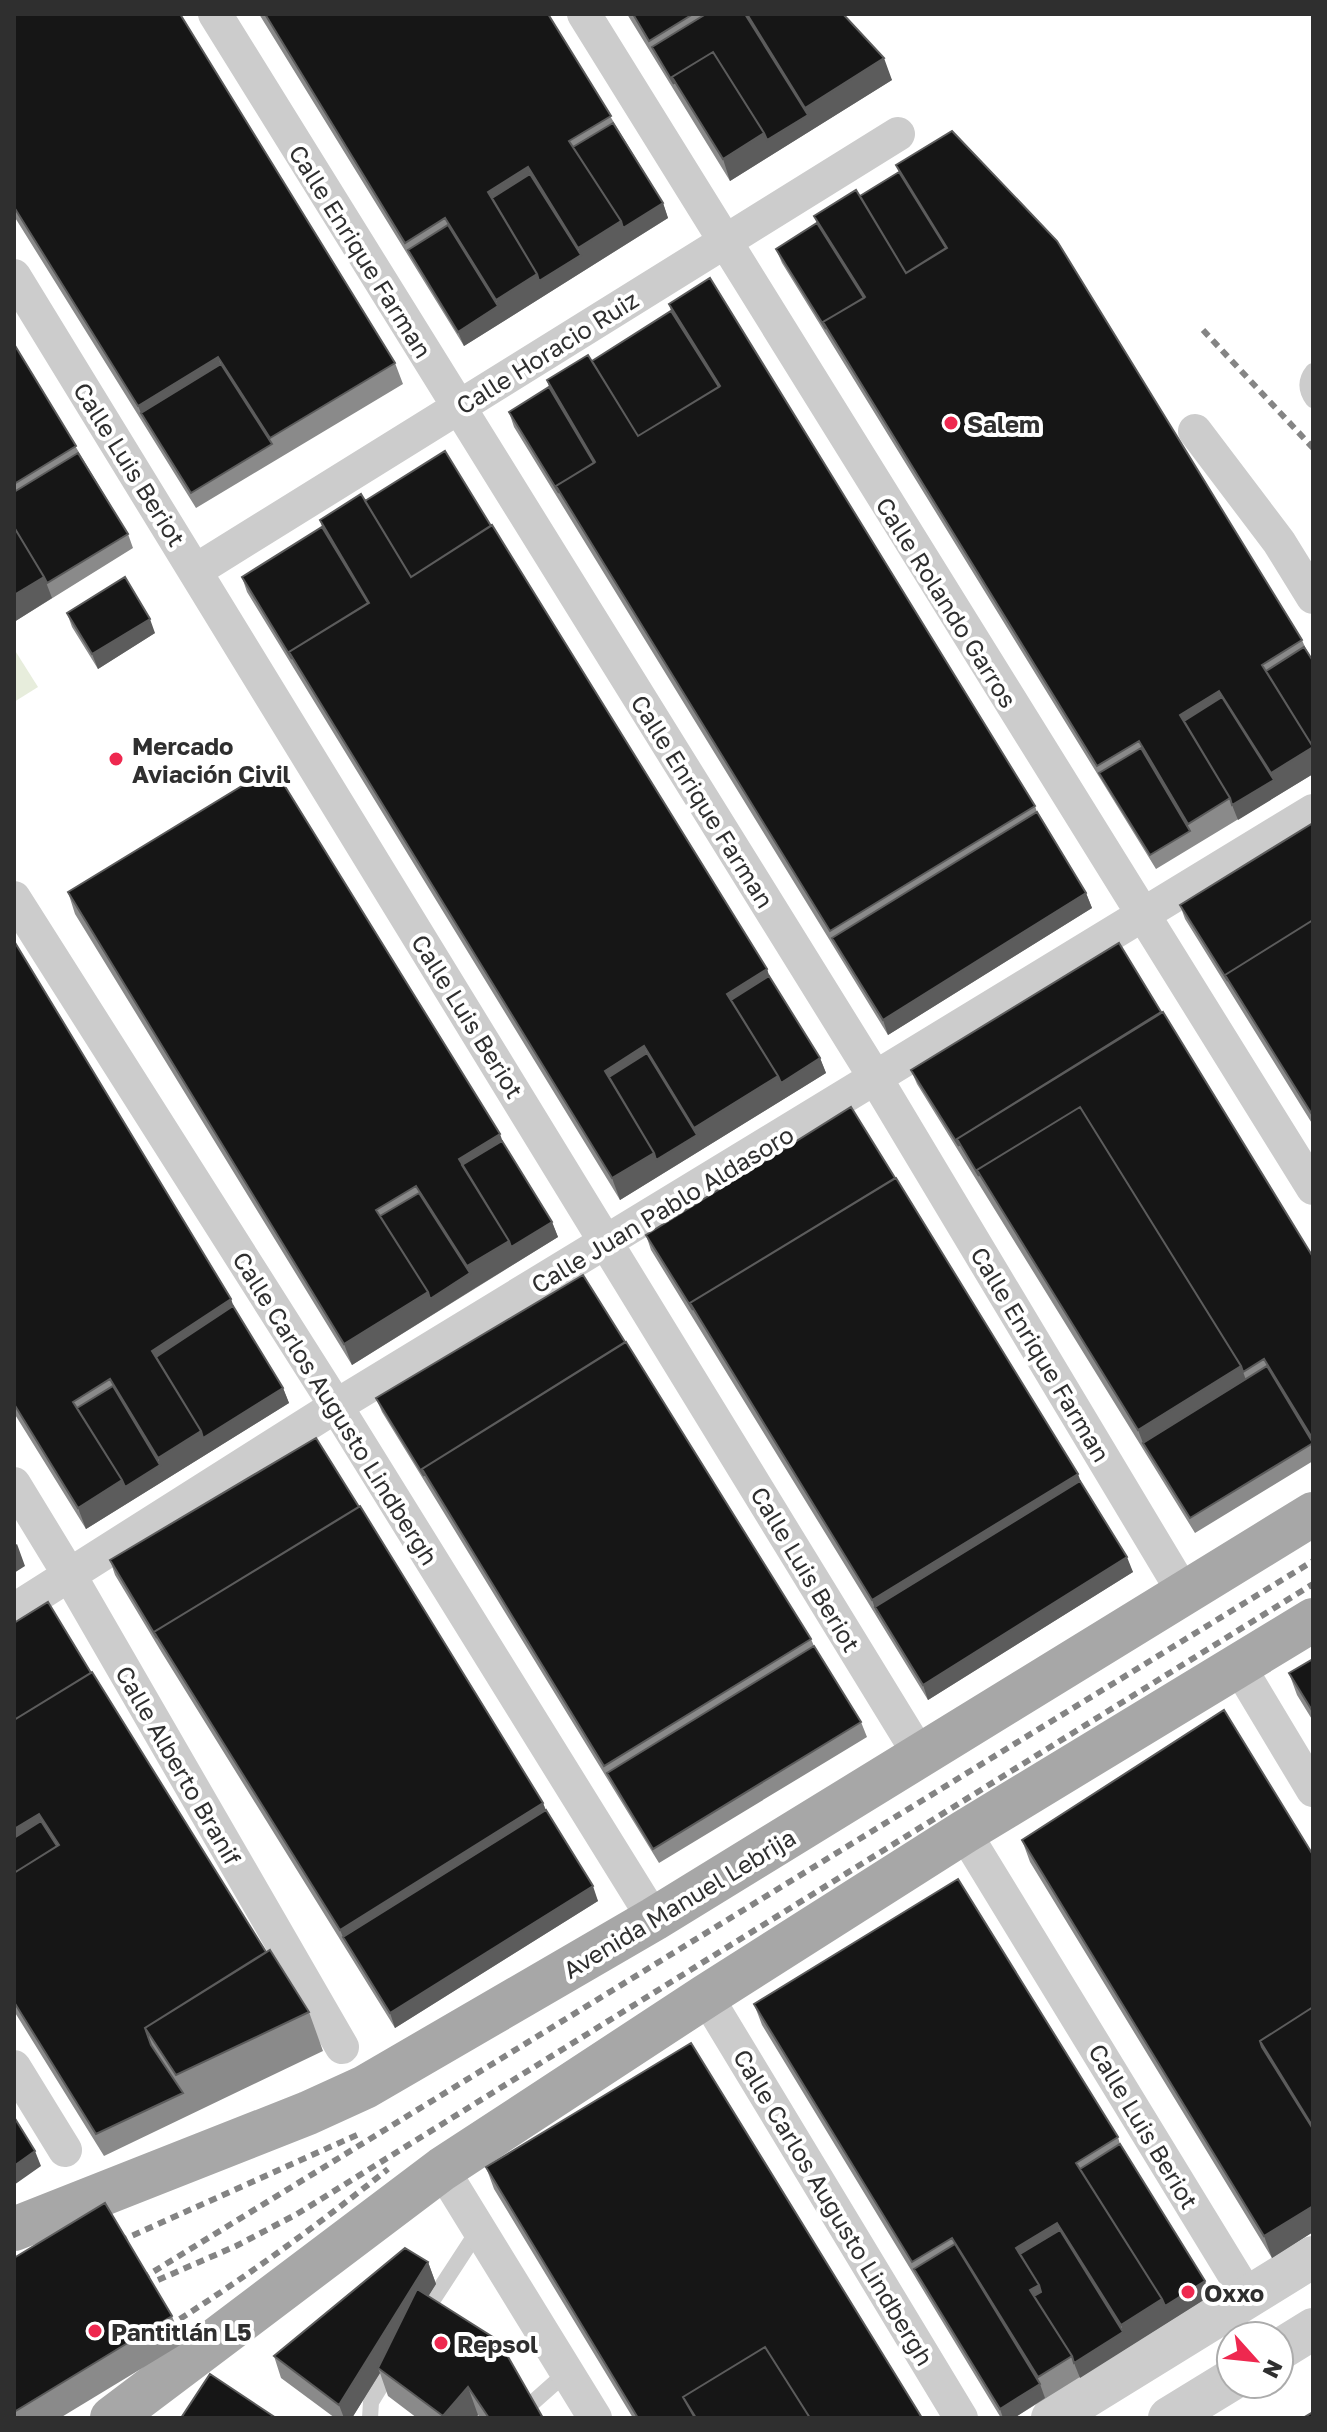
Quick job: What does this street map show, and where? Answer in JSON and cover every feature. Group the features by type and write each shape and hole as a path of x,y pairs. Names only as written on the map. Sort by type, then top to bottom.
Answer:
{"main road":[{"name":"Avenida Manuel Lebrija","path":"14,2229 308,2113 365,2087 654,1919 1313,1514"},
{"path":"112,2418 442,2169 964,1832 1313,1620"}],"street":[{"name":"Calle Enrique Farman","path":"215,14 876,1079 1184,1593"},
{"name":"Calle Rolando Garros","path":"584,14 1313,1188"},
{"name":"Calle Horacio Ruiz","path":"195,571 898,134"},
{"name":"Calle Luis Beriot","path":"14,276 921,1757"},
{"path":"1195,431 1279,542 1313,597"},
{"name":"Calle Juan Pablo Aldasoro","path":"14,1610 336,1406 1313,811"},
{"name":"Calle Carlos Augusto Lindbergh","path":"14,898 336,1406 654,1919"},
{"name":"Calle Alberto Branif","path":"14,1484 342,2047"},
{"path":"1238,1665 1313,1790"},
{"name":"Calle Luis Beriot","path":"964,1832 1248,2297"},
{"name":"Calle Carlos Augusto Lindbergh","path":"706,1996 961,2418"},
{"path":"14,2067 65,2150"},
{"path":"442,2169 595,2418"},
{"path":"1052,2418 1313,2257"},
{"path":"1295,2340 1313,2329"},
{"path":"1169,2418 1215,2390"}],"lane":[{"path":"1313,371 1307,379 1307,390 1313,400"},
{"path":"418,2324 479,2229"},
{"path":"370,2418 371,2402 403,2350"},
{"path":"530,2405 566,2373"},
{"path":"141,2418 165,2379"}],"green space":[{"path":"14,649 38,687 14,702"}],"building":[{"path":"14,14 180,14 395,363 270,438 218,357 138,406 14,207"},
{"path":"265,14 548,14 611,116 569,141 621,221 578,248 528,167 488,192 537,274 496,300 445,218 405,243"},
{"path":"633,14 693,14 649,41"},
{"path":"706,14 745,14 808,115 767,140 713,52 672,77 674,84 652,47"},
{"path":"747,14 843,14 884,58 805,108"},
{"path":"713,52 764,133 723,159 672,77"},
{"path":"613,123 663,203 623,228 573,147"},
{"path":"952,131 1057,241 1302,640 1262,665 1313,747 1271,773 1219,691 1180,715 1230,798 1188,824 1139,741 1097,766 823,322 865,297 814,216 856,190 906,273 947,248 896,165"},
{"path":"899,172 946,248 906,273 860,196"},
{"path":"530,174 581,255 539,281 492,198"},
{"path":"817,223 864,298 823,322 826,329 776,249"},
{"path":"448,225 498,306 458,332 408,250"},
{"path":"710,278 1035,806 830,931 556,486 595,462 547,380 588,355 638,436 720,386 669,304"},
{"path":"671,311 719,387 638,436 592,361"},
{"path":"14,344 76,446 14,484"},
{"path":"221,364 272,444 191,493 141,413"},
{"path":"549,387 594,463 556,486 559,493 509,412"},
{"path":"445,451 491,526 411,577 365,501"},
{"path":"78,453 128,534 47,583 14,527 14,492"},
{"path":"361,494 411,577 492,525 767,969 727,994 778,1076 694,1128 644,1046 605,1071 654,1153 612,1178 289,652 369,603 320,520"},
{"path":"14,527 44,577 14,595"},
{"path":"322,527 368,603 289,652 292,659 242,577"},
{"path":"125,577 150,619 92,654 67,613"},
{"path":"1304,647 1313,661 1313,747 1266,671"},
{"path":"1222,697 1274,780 1232,805 1184,721"},
{"path":"1141,748 1190,831 1150,855 1099,773"},
{"path":"273,767 500,1134 459,1159 509,1241 467,1266 416,1186 376,1210 428,1292 344,1344 68,892"},
{"path":"1037,812 1086,893 883,1020 832,938"},
{"path":"1313,823 1313,920 1225,975 1228,981 1180,905"},
{"path":"1313,920 1313,1116 1225,975"},
{"path":"14,941 231,1299 152,1351 201,1431 158,1458 110,1379 73,1402 122,1480 78,1508 14,1404"},
{"path":"1119,943 1161,1012 957,1139 959,1146 911,1070"},
{"path":"769,976 820,1058 781,1083 731,1000"},
{"path":"1163,1012 1313,1257 1311,1436 1264,1359 1243,1372 1080,1107 977,1170 979,1176 957,1139"},
{"path":"647,1053 697,1135 656,1160 609,1077"},
{"path":"851,1107 895,1178 690,1303 693,1310 646,1235"},
{"path":"1080,1107 1241,1366 1138,1430 977,1170"},
{"path":"502,1141 552,1222 511,1247 462,1165"},
{"path":"896,1178 1078,1474 872,1600 690,1303"},
{"path":"419,1193 470,1273 430,1299 380,1216"},
{"path":"583,1275 625,1342 422,1469 424,1476 376,1398"},
{"path":"233,1306 283,1388 203,1438 156,1357"},
{"path":"626,1342 811,1639 604,1766 422,1469"},
{"path":"1267,1366 1313,1443 1190,1518 1143,1443"},
{"path":"113,1386 160,1465 125,1487 77,1408"},
{"path":"316,1438 359,1507 154,1632 157,1638 110,1560"},
{"path":"1080,1481 1127,1557 923,1685 875,1607"},
{"path":"360,1506 543,1803 340,1930 154,1632"},
{"path":"48,1602 91,1673 14,1720 14,1623"},
{"path":"814,1646 861,1722 653,1849 607,1773"},
{"path":"1313,1659 1313,1712 1289,1673"},
{"path":"92,1672 266,1952 145,2028 151,2045 183,2093 96,2134 14,2002 14,1873 59,1845 39,1814 14,1829 14,1720"},
{"path":"1224,1710 1313,1855 1313,2007 1260,2041 1313,2129 1313,2206 1264,2236 1022,1840"},
{"path":"546,1810 593,1886 390,2013 343,1937"},
{"path":"41,1821 57,1846 14,1873 14,1838"},
{"path":"958,1879 1118,2137 1076,2163 1162,2299 1121,2325 1057,2223 1016,2248 1039,2285 1030,2290 1072,2356 1038,2377 952,2238 912,2262 754,2004"},
{"path":"270,1950 309,2012 176,2075 145,2028"},
{"path":"1313,2007 1313,2127 1260,2041"},
{"path":"691,2043 922,2418 810,2418 765,2347 683,2397 695,2418 638,2418 486,2167"},
{"path":"14,2117 35,2151 14,2166"},
{"path":"1120,2144 1205,2281 1165,2306 1080,2169"},
{"name":"Pantitlán L5","path":"105,2203 172,2316 14,2412 14,2258"},
{"path":"1060,2230 1123,2332 1074,2363 1034,2296 1041,2292 1039,2285 1020,2254"},
{"path":"955,2244 1040,2384 1000,2409 914,2269"},
{"path":"405,2248 428,2262 339,2405 274,2356"},
{"name":"Repsol","path":"417,2289 499,2341 543,2418 489,2418 468,2387 443,2416 378,2368"},
{"path":"765,2347 810,2418 696,2418 683,2397"},
{"path":"210,2374 276,2418 181,2418"}],"railway":[{"path":"1203,330 1313,448"},
{"path":"130,2286 1313,1561"},
{"path":"158,2280 236,2246 297,2214 1313,1584"},
{"path":"107,2247 359,2134"},
{"path":"156,2334 275,2255 388,2169"}],"place":[{"name":"Salem","path":"951,423"},
{"name":"Mercado Aviación Civil","path":"116,759"},
{"name":"Oxxo","path":"1188,2292"},
{"name":"Pantitlán L5","path":"95,2331"},
{"name":"Repsol","path":"441,2343"}]}
